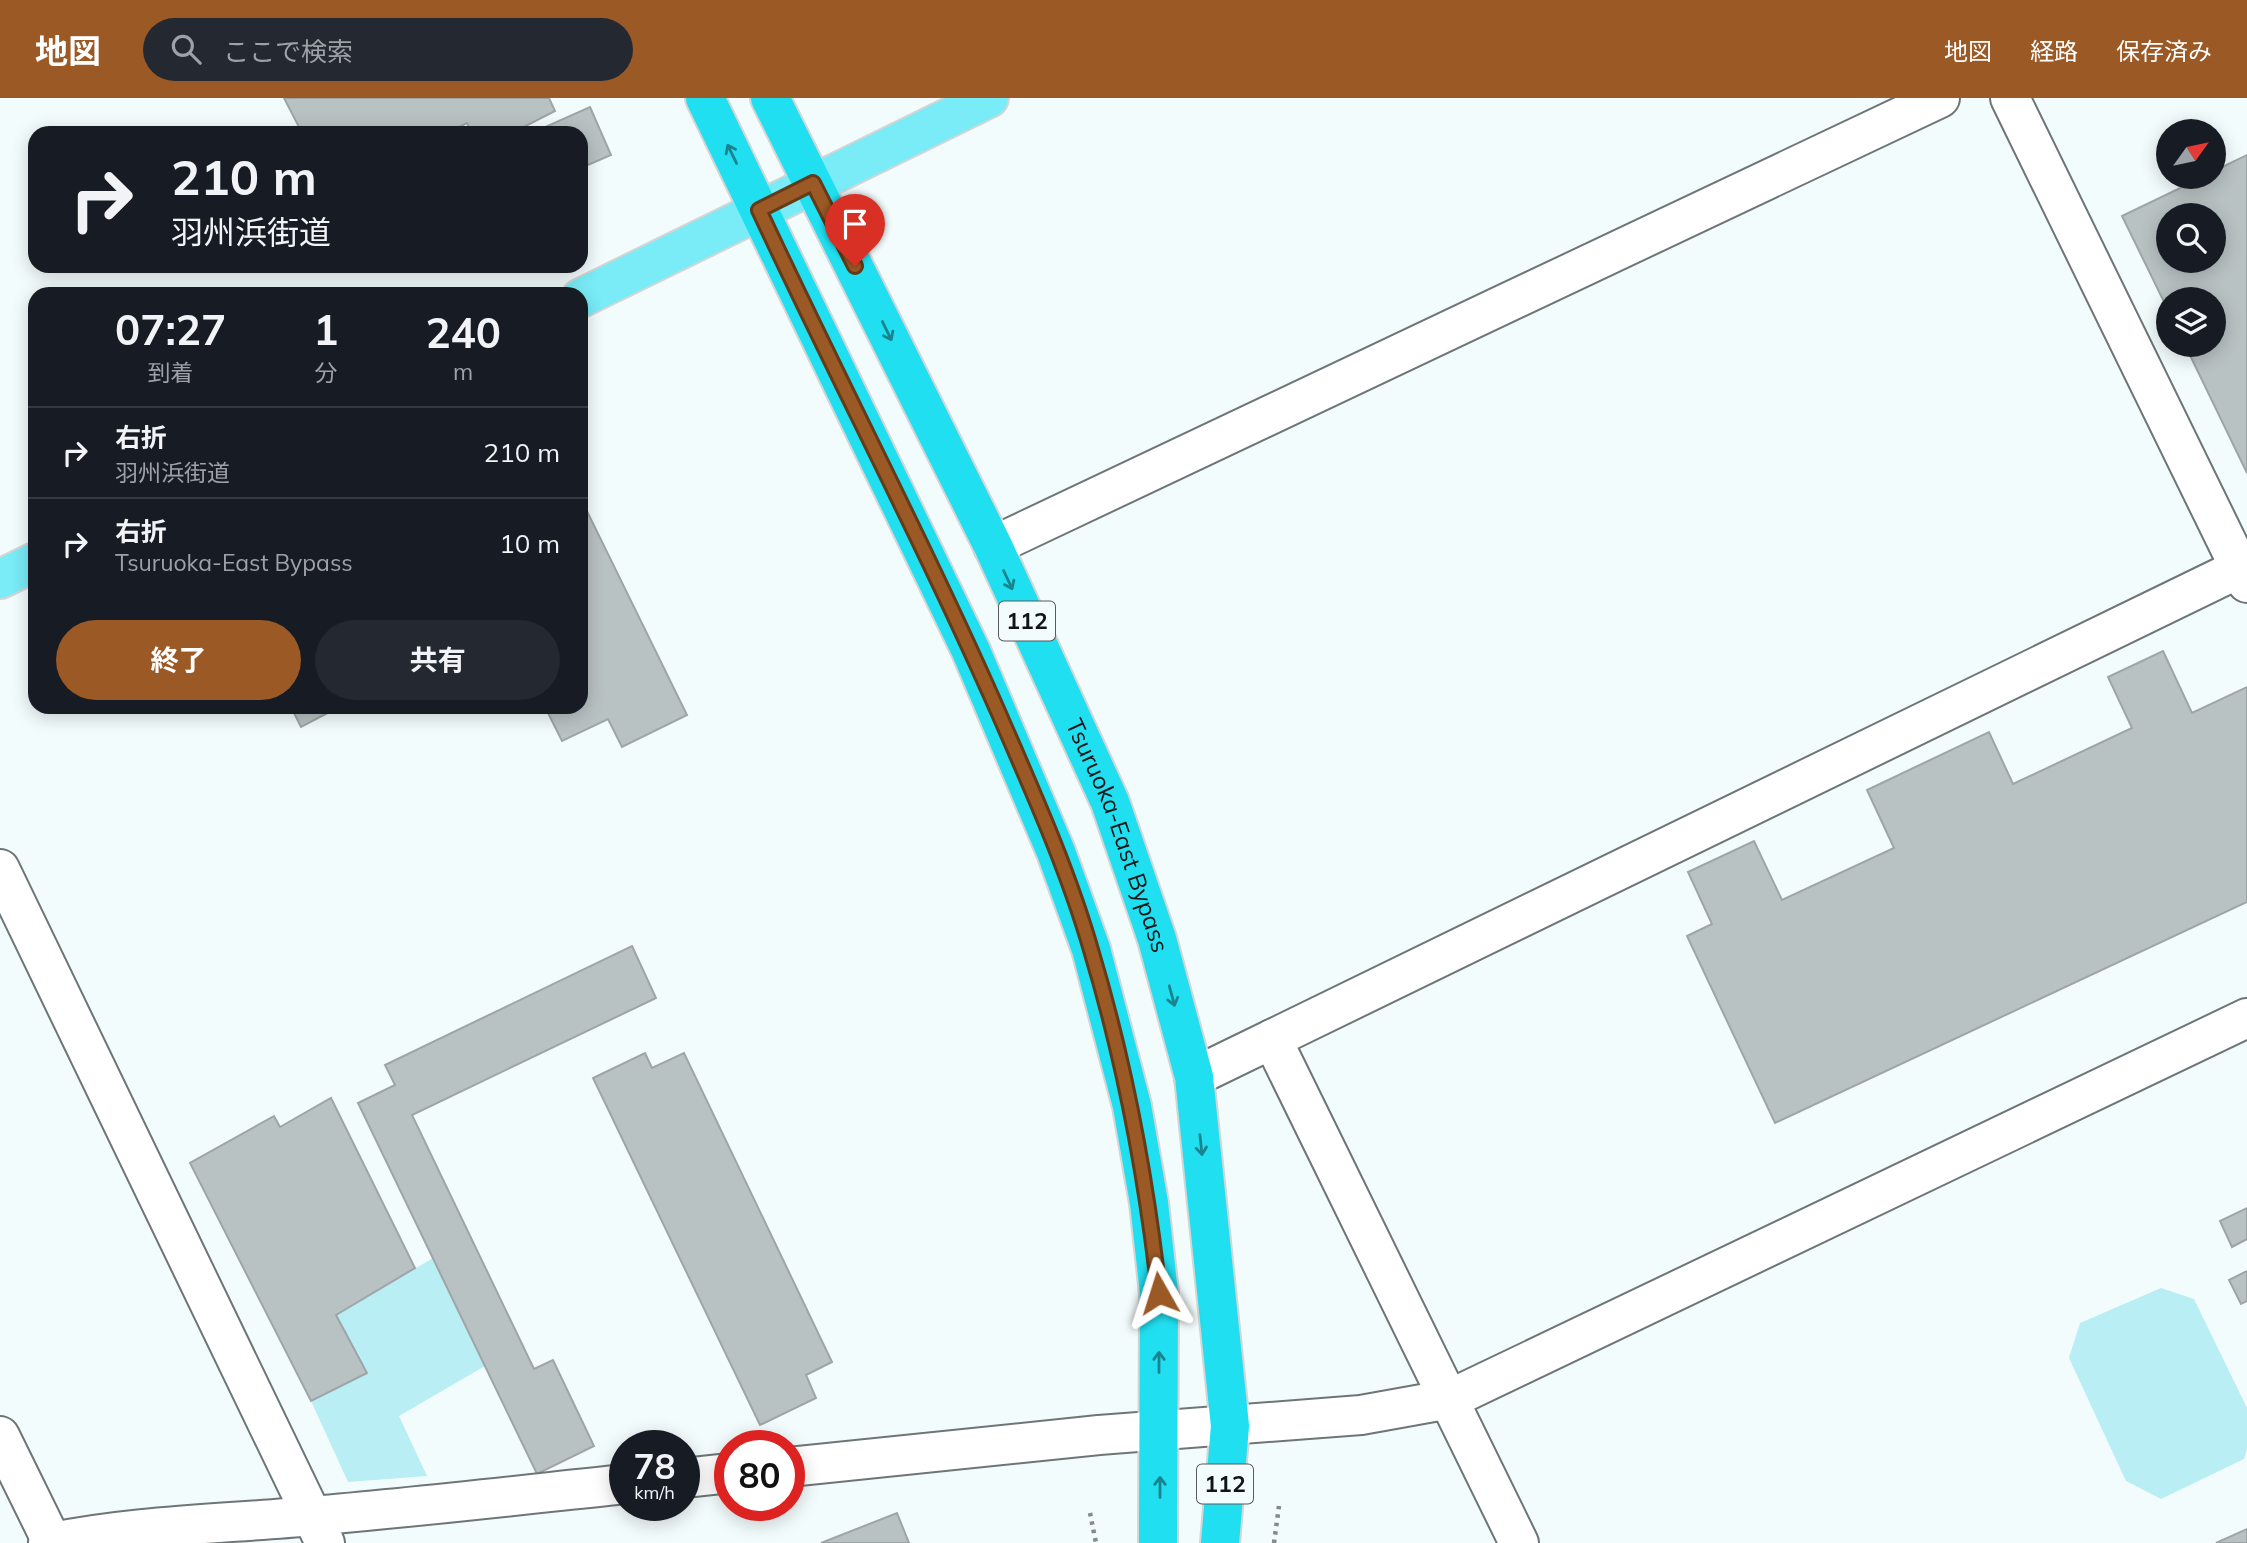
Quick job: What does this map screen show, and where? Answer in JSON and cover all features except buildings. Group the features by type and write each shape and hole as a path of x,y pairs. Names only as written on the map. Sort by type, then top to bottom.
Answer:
{"highway":[{"name":"112","path":"705,98 977,664 1051,840 1091,949 1132,1106 1149,1203 1159,1293 1158,1543"},
{"name":"112","path":"770,98 813,183"},
{"name":"Tsuruoka-East Bypass","path":"813,183 993,546 1110,802 1157,939 1194,1077 1230,1426 1220,1543"}],"main road":[{"path":"588,295 989,98"},
{"path":"0,579 28,565"}],"street":[{"path":"993,546 1940,98"},
{"path":"1194,1077 2243,575 2010,98"},
{"path":"0,869 318,1530"},
{"path":"805,1465 1160,1430 1361,1416 1450,1399 2247,1018"},
{"path":"1272,1039 1519,1543"},
{"path":"0,1436 50,1543 148,1535 318,1530 609,1486"}],"path":[{"path":"1274,1543 1279,1506"},
{"path":"1090,1513 1096,1543"}],"shaded area":[{"path":"433,1258 485,1366 399,1416 427,1476 348,1482 311,1401 367,1373 336,1315"},
{"path":"2161,1288 2194,1299 2247,1408 2247,1449 2244,1459 2161,1499 2126,1481 2069,1358 2080,1323"}],"route":[{"path":"855,266 813,183 759,210 971,651 1056,852 1091,949 1132,1106 1149,1203 1159,1293"}]}
